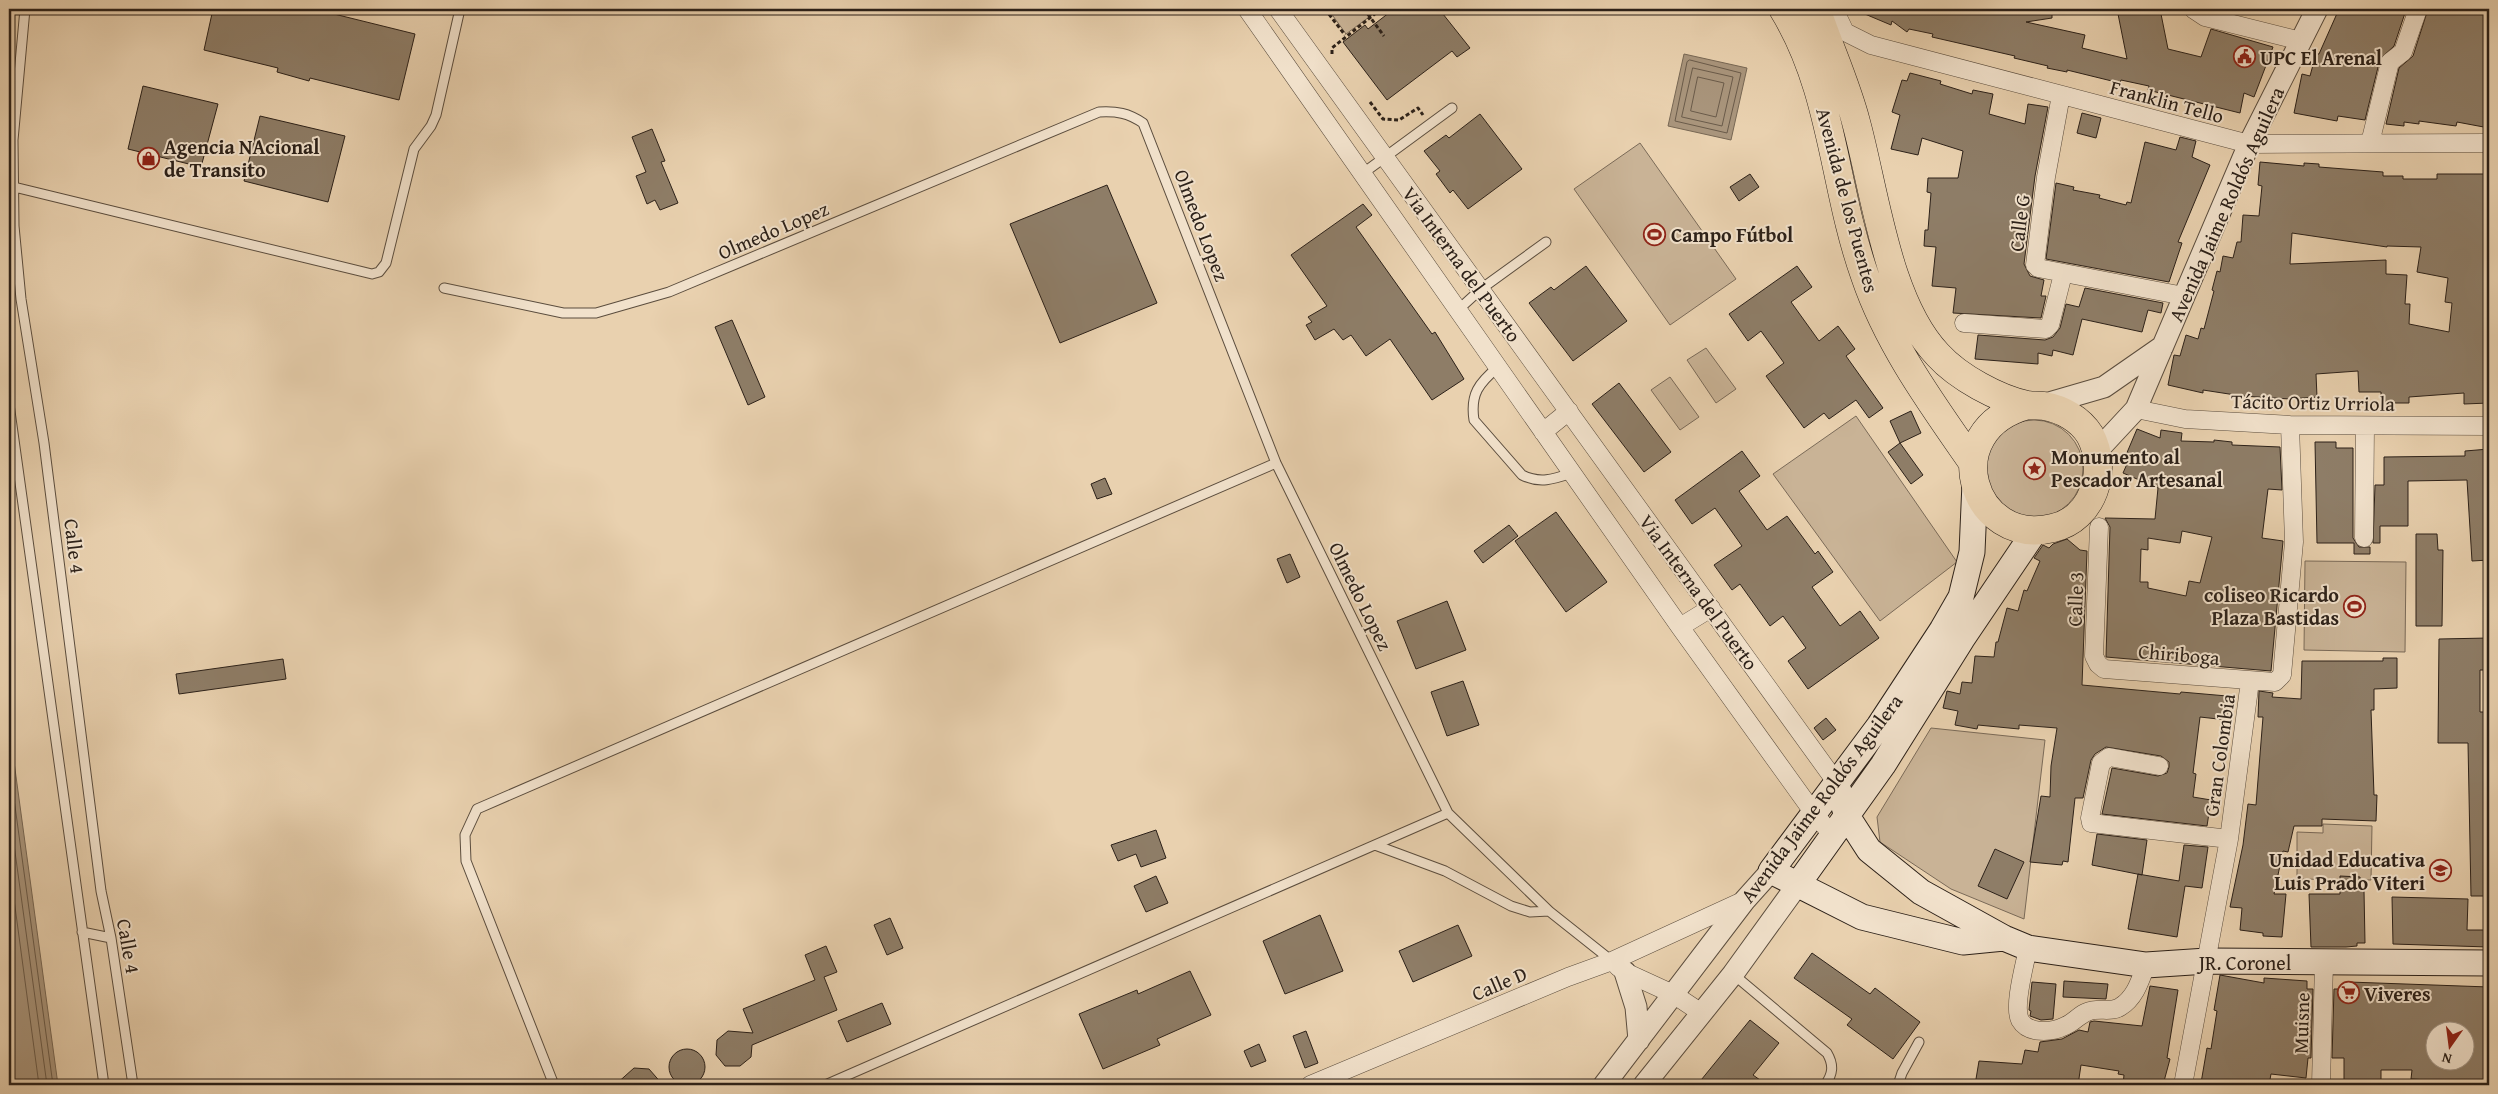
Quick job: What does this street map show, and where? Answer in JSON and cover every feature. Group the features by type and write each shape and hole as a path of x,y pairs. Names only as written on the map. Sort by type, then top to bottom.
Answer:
{"main road":[{"name":"Avenida de los Puentes","path":"1783,9 1816,78 1864,276 1884,320 1925,395 1974,473"},
{"name":"Avenida de los Puentes","path":"1812,9 1820,20 1856,120 1888,257 1910,312 1937,355 1960,374 1990,391 2035,405"},
{"path":"2035,405 2060,410 2076,420 2089,434 2097,451 2099,470 2096,490 2086,507 2072,520 2054,528 2034,531 2014,527 1996,517 1983,502 1974,473 1976,446 1984,431 1996,418 2011,410 2035,405"},
{"name":"Avenida Jaime Roldós Aguilera","path":"1798,884 1883,765 1952,634 1972,552 1974,473"},
{"name":"Avenida Jaime Roldós Aguilera","path":"1771,871 1813,812 1879,726 2034,531"},
{"name":"Via Interna del Puerto","path":"1836,782 1840,826 1920,892 2004,938"},
{"path":"1771,871 1862,917 1963,942 2004,938"},
{"name":"JR. Coronel","path":"2004,938 2028,948 2146,966 2206,970 2324,962 2489,963"}],"street":[{"name":"Via Interna del Puerto","path":"1247,9 1680,627 1813,812 1840,826"},
{"name":"Via Interna del Puerto","path":"1278,9 1836,782"},
{"name":"Franklin Tello","path":"1834,9 1845,32 1870,45 2249,144 2489,143"},
{"path":"2193,9 2205,17 2301,41"},
{"name":"Avenida Jaime Roldós Aguilera","path":"2097,451 2136,409 2249,144 2317,9"},
{"path":"2370,143 2390,62 2403,52 2418,9"},
{"name":"Calle G","path":"2061,95 2046,177 2034,261 2038,268 2184,296"},
{"path":"1964,323 2046,329 2050,325 2063,274"},
{"name":"Avenida Jaime Roldós Aguilera","path":"2035,405 2104,387 2163,346"},
{"name":"Tácito Ortiz Urriola","path":"2136,409 2185,419 2290,426 2489,426"},
{"path":"1543,432 1569,411"},
{"name":"Gran Colombia","path":"2183,1085 2229,839 2250,681 2275,682 2282,676 2294,542 2290,426"},
{"path":"2364,538 2365,426"},
{"name":"Calle 3","path":"2099,527 2094,656 2098,664 2104,669"},
{"path":"1680,627 1710,608"},
{"name":"Chiriboga","path":"2104,669 2250,681"},
{"path":"2160,766 2109,757 2104,759 2101,763 2090,818 2091,823 2229,839"},
{"name":"Avenida Jaime Roldós Aguilera","path":"1604,1085 1745,900 1771,871"},
{"name":"Avenida Jaime Roldós Aguilera","path":"1644,1085 1732,974 1798,884"},
{"name":"Calle D","path":"1310,1085 1559,981 1619,967 1745,900"},
{"path":"2028,948 2018,1006 2018,1018 2024,1026 2032,1030 2052,1030 2065,1026 2087,1012 2121,1006 2136,990 2146,966"},
{"name":"Muisne","path":"2314,1085 2324,962"},
{"path":"1619,967 1673,994 1700,1012"},
{"path":"1619,967 1636,1007 1638,1040"}],"lane":[{"name":"Calle 4","path":"25,9 13,140 14,226 20,298 44,443 101,891 111,938 133,1085"},
{"path":"14,187 372,274 379,272 386,263 414,149 435,120 460,9"},
{"path":"1362,174 1452,108"},
{"name":"Olmedo Lopez","path":"444,288 563,313 596,313 669,292 1099,112 1117,111 1133,116 1143,123 1276,463 1448,813 1549,910 1619,967"},
{"path":"1458,310 1481,289 1546,242"},
{"path":"1498,367 1481,381 1473,410 1474,420 1522,475 1535,480 1551,480 1572,472"},
{"path":"9,404 104,1085"},
{"path":"554,1085 466,861 465,836 477,809 1276,463"},
{"path":"825,1085 1448,813"},
{"path":"1375,845 1445,871 1511,906 1530,912 1549,910"},
{"path":"82,932 111,938"},
{"path":"1732,974 1827,1053 1832,1061 1832,1068 1831,1077 1825,1085"},
{"path":"1898,1085 1902,1073 1919,1042"}],"path":[{"path":"1325,9 1345,35"},
{"path":"1364,9 1384,36"},
{"path":"1332,55 1332,48 1345,35 1381,9"},
{"path":"1366,98 1383,120 1399,120 1418,108 1430,125"},
{"path":"2273,1085 2274,1081 2314,1085"}],"shaded area":[{"path":"1328,9 1380,9 1346,34"},
{"name":"Campo Fútbol","path":"1640,143 1736,279 1670,325 1574,189"},
{"path":"1706,348 1736,389 1716,403 1687,360"},
{"path":"1670,377 1699,417 1680,430 1651,390"},
{"path":"1856,416 1957,562 1880,621 1773,474"},
{"path":"2034,420 2053,424 2068,435 2079,450 2083,469 2079,488 2068,503 2053,514 2034,518 2015,514 2000,503 1989,488 1985,469 1989,450 2000,435 2015,424"},
{"name":"coliseo Ricardo Plaza Bastidas","path":"2305,561 2406,562 2405,652 2304,650"},
{"path":"1931,728 2045,740 2024,919 1951,889 1880,842 1877,817"},
{"path":"2323,824 2372,826 2371,880 2297,879 2297,832 2323,833"}],"water":[{"path":"1684,54 1747,68 1731,140 1668,126"},
{"path":"9,725 58,1085 9,1085"}],"building":[{"path":"213,9 327,9 326,12 415,34 399,100 310,78 309,81 277,72 278,68 204,50"},
{"path":"1394,9 1439,9 1470,48 1457,57 1452,51 1387,100 1343,42 1365,25 1368,29"},
{"path":"1853,9 2052,9 2052,18 2026,22 2085,35 2082,48 2127,59 2117,9 2160,9 2168,49 2201,57 2211,29 2273,47 2254,97 2244,93 2240,113 2148,90 2149,86 2121,80 2120,83 2067,70 2067,72 2047,68 2048,66 2014,58 2015,56 1932,37 1933,34 1909,29 1907,32 1892,21 1891,25"},
{"path":"2339,9 2406,10 2394,46 2380,59 2365,120 2338,116 2337,121 2294,113 2302,74 2310,76 2316,54 2319,54"},
{"path":"2428,9 2489,9 2489,128 2457,122 2456,126 2419,121 2419,124 2404,122 2404,126 2386,124 2399,68 2413,56"},
{"path":"1910,73 1941,81 1940,84 1972,94 1973,90 1993,94 1989,114 2025,124 2028,104 2048,107 2035,176 2024,264 2030,276 2044,280 2041,296 2046,296 2041,318 1953,313 1956,288 1932,286 1936,247 1924,246 1925,230 1928,230 1931,193 1927,192 1928,178 1958,178 1963,151 1922,138 1918,155 1891,149 1900,115 1892,112 1902,80 1907,81"},
{"path":"143,86 218,104 201,167 128,149"},
{"path":"2082,113 2101,118 2096,138 2077,133"},
{"path":"1480,114 1522,169 1468,209 1453,190 1450,193 1436,174 1440,171 1424,151 1446,135 1449,138"},
{"path":"260,116 345,136 328,202 244,181"},
{"path":"652,129 665,161 661,162 678,203 660,210 655,200 647,204 636,176 646,172 632,137"},
{"path":"2180,137 2196,141 2192,157 2210,165 2178,242 2182,243 2169,282 2046,259 2056,183 2074,187 2073,190 2100,195 2099,198 2126,205 2127,202 2131,203 2145,142 2176,150"},
{"path":"2260,162 2304,166 2304,163 2319,164 2319,167 2383,172 2383,176 2403,176 2403,179 2437,179 2437,174 2489,174 2489,403 2464,404 2464,393 2409,397 2409,403 2381,403 2381,392 2359,392 2358,371 2316,374 2317,397 2290,399 2242,396 2203,390 2203,393 2168,385 2174,355 2180,356 2186,335 2198,339 2201,328 2204,329 2214,291 2212,290 2217,271 2220,272 2223,256 2233,258 2237,242 2241,242 2243,215 2259,216 2262,186 2258,185","holes":["2292,233 2387,247 2421,247 2417,272 2448,278 2445,302 2452,303 2449,332 2409,324 2410,304 2405,304 2407,275 2386,274 2386,260 2290,264"]},
{"path":"1750,174 1759,187 1739,201 1730,187"},
{"path":"1107,185 1157,303 1060,343 1010,224"},
{"path":"1363,204 1372,215 1356,227 1432,334 1435,332 1464,379 1432,400 1390,339 1366,356 1351,335 1343,340 1334,329 1315,340 1306,325 1312,322 1308,317 1327,306 1291,255"},
{"path":"1586,266 1627,321 1573,361 1529,303 1551,287 1554,290"},
{"path":"1797,266 1812,287 1791,302 1819,341 1838,326 1855,349 1846,356 1883,408 1869,418 1856,400 1829,419 1824,413 1804,428 1766,376 1784,363 1761,331 1748,341 1729,314"},
{"path":"2085,288 2163,303 2161,313 2148,310 2142,332 2082,319 2073,355 2053,350 2052,356 2038,353 2038,364 1975,359 1978,335 2045,340 2053,337 2060,328 2066,304 2079,307"},
{"path":"732,320 765,397 748,405 715,327"},
{"path":"1619,383 1671,452 1644,472 1592,404"},
{"path":"1911,411 1921,433 1900,443 1890,421"},
{"path":"2137,429 2160,438 2161,430 2182,433 2181,441 2214,442 2214,440 2232,442 2232,445 2280,447 2282,490 2268,489 2262,538 2283,541 2271,671 2106,657 2110,527 2105,518 2155,519 2158,488 2123,473 2127,464 2123,462","holes":["2182,531 2212,537 2200,583 2189,581 2186,596 2148,588 2148,582 2140,582 2141,549 2148,550 2148,538 2180,543"]},
{"path":"2315,442 2336,442 2336,448 2353,448 2353,538 2359,547 2370,547 2370,554 2354,554 2354,543 2317,543"},
{"path":"1900,443 1923,475 1911,484 1888,452"},
{"path":"2489,449 2489,560 2472,561 2467,480 2408,481 2408,526 2380,526 2380,543 2373,543 2375,485 2384,485 2384,457 2465,456 2465,451"},
{"path":"1742,451 1760,476 1739,491 1767,530 1787,516 1815,554 1818,551 1833,572 1812,587 1840,626 1860,611 1879,638 1808,689 1788,661 1806,648 1783,616 1770,626 1740,584 1732,590 1714,565 1742,546 1715,508 1692,524 1675,500"},
{"path":"1105,478 1112,494 1097,499 1091,484"},
{"path":"1556,512 1607,582 1566,612 1515,541"},
{"path":"1509,525 1518,536 1483,563 1474,551"},
{"path":"2416,534 2437,534 2438,550 2443,550 2442,626 2416,626"},
{"path":"2067,539 2080,550 2087,551 2082,685 2180,694 2181,692 2227,696 2227,699 2229,699 2227,720 2200,717 2193,773 2196,774 2193,797 2211,800 2207,826 2102,814 2112,768 2158,776 2167,773 2169,767 2169,762 2161,756 2106,747 2095,754 2091,760 2083,798 2075,798 2068,862 2063,861 2062,865 2030,862 2041,796 2050,797 2051,766 2057,728 2019,725 2019,729 1978,725 1977,729 1955,725 1958,711 1943,708 1947,691 1960,694 1962,682 1972,683 1975,656 1994,657 1996,642 1998,642 2007,608 2018,611 2024,590 2027,591 2040,561 2034,558 2043,545 2049,548 2053,544"},
{"path":"1290,554 1300,577 1287,583 1277,559"},
{"path":"1447,601 1466,650 1416,669 1397,621"},
{"path":"2489,638 2489,670 2480,670 2480,712 2489,712 2489,896 2471,896 2468,743 2438,743 2439,639"},
{"path":"2383,658 2397,658 2397,688 2374,689 2374,710 2371,710 2374,795 2377,795 2376,821 2322,819 2322,826 2294,826 2288,852 2283,851 2274,894 2286,894 2282,937 2263,936 2263,933 2240,930 2242,908 2230,907 2243,845 2248,804 2256,805 2263,717 2258,717 2259,691 2273,693 2272,697 2301,699 2302,661 2383,661"},
{"path":"283,659 286,679 179,694 176,674"},
{"path":"1463,681 1479,725 1447,736 1431,692"},
{"path":"1826,718 1836,730 1823,740 1814,728"},
{"path":"1156,830 1166,858 1141,867 1136,854 1118,861 1111,845"},
{"path":"2097,834 2147,840 2142,875 2092,865"},
{"path":"2184,845 2208,847 2202,888 2185,886 2177,937 2128,929 2138,874 2179,881"},
{"path":"1995,849 2024,862 2007,899 1978,886"},
{"path":"1156,876 1168,903 1146,912 1134,886"},
{"path":"2340,876 2360,877 2361,891 2364,891 2365,943 2357,943 2357,946 2346,947 2311,947 2309,894 2340,894"},
{"path":"2392,897 2468,899 2467,930 2489,930 2489,947 2393,944"},
{"path":"1320,915 1343,971 1285,994 1263,941"},
{"path":"890,918 903,948 887,955 874,925"},
{"path":"1458,925 1472,956 1413,982 1399,951"},
{"path":"826,946 837,972 824,977 837,1010 752,1045 751,1057 740,1066 725,1066 716,1055 717,1040 728,1031 753,1033 743,1009 815,980 805,955"},
{"path":"1812,953 1870,994 1875,988 1920,1022 1893,1059 1847,1025 1852,1019 1794,978"},
{"path":"1190,971 1211,1015 1157,1039 1160,1045 1103,1069 1079,1014 1137,990 1138,994"},
{"path":"2220,975 2264,983 2264,978 2307,981 2307,989 2313,989 2311,1058 2308,1058 2306,1078 2271,1074 2269,1085 2202,1085 2207,1048 2211,1049 2217,1011 2214,1010"},
{"path":"2064,981 2108,984 2106,999 2063,997"},
{"path":"2032,982 2056,984 2053,1019 2041,1020 2030,1016"},
{"path":"2349,982 2489,987 2489,1085 2430,1085 2430,1080 2411,1079 2412,1070 2381,1070 2381,1085 2344,1085 2344,1058 2332,1058 2334,989 2349,989"},
{"path":"2150,986 2178,990 2167,1058 2170,1059 2163,1085 2123,1085 2124,1075 2118,1074 2119,1071 2081,1065 2078,1085 1975,1085 1979,1061 2022,1064 2025,1050 2038,1052 2040,1042 2062,1039 2079,1030 2088,1032 2090,1022 2094,1021 2142,1026"},
{"path":"882,1003 891,1024 847,1042 838,1021"},
{"path":"1750,1020 1779,1043 1753,1075 1767,1085 1697,1085"},
{"path":"1306,1031 1318,1063 1305,1068 1293,1036"},
{"path":"1259,1044 1266,1061 1251,1067 1244,1051"},
{"path":"687,1049 694,1050 700,1054 704,1060 704,1074 700,1080 694,1084 687,1085 680,1084 674,1080 670,1074 669,1067 670,1060 674,1054 680,1050"},
{"path":"634,1068 649,1069 663,1085 615,1085"}],"place":[{"name":"UPC El Arenal","path":"2244,57"},
{"name":"Agencia NAcional de Transito","path":"148,158"},
{"name":"Campo Fútbol","path":"1655,234"},
{"name":"Monumento al Pescador Artesanal","path":"2035,468"},
{"name":"coliseo Ricardo Plaza Bastidas","path":"2355,606"},
{"name":"Unidad Educativa Luis Prado Viteri","path":"2441,871"},
{"name":"Viveres","path":"2348,993"}]}
